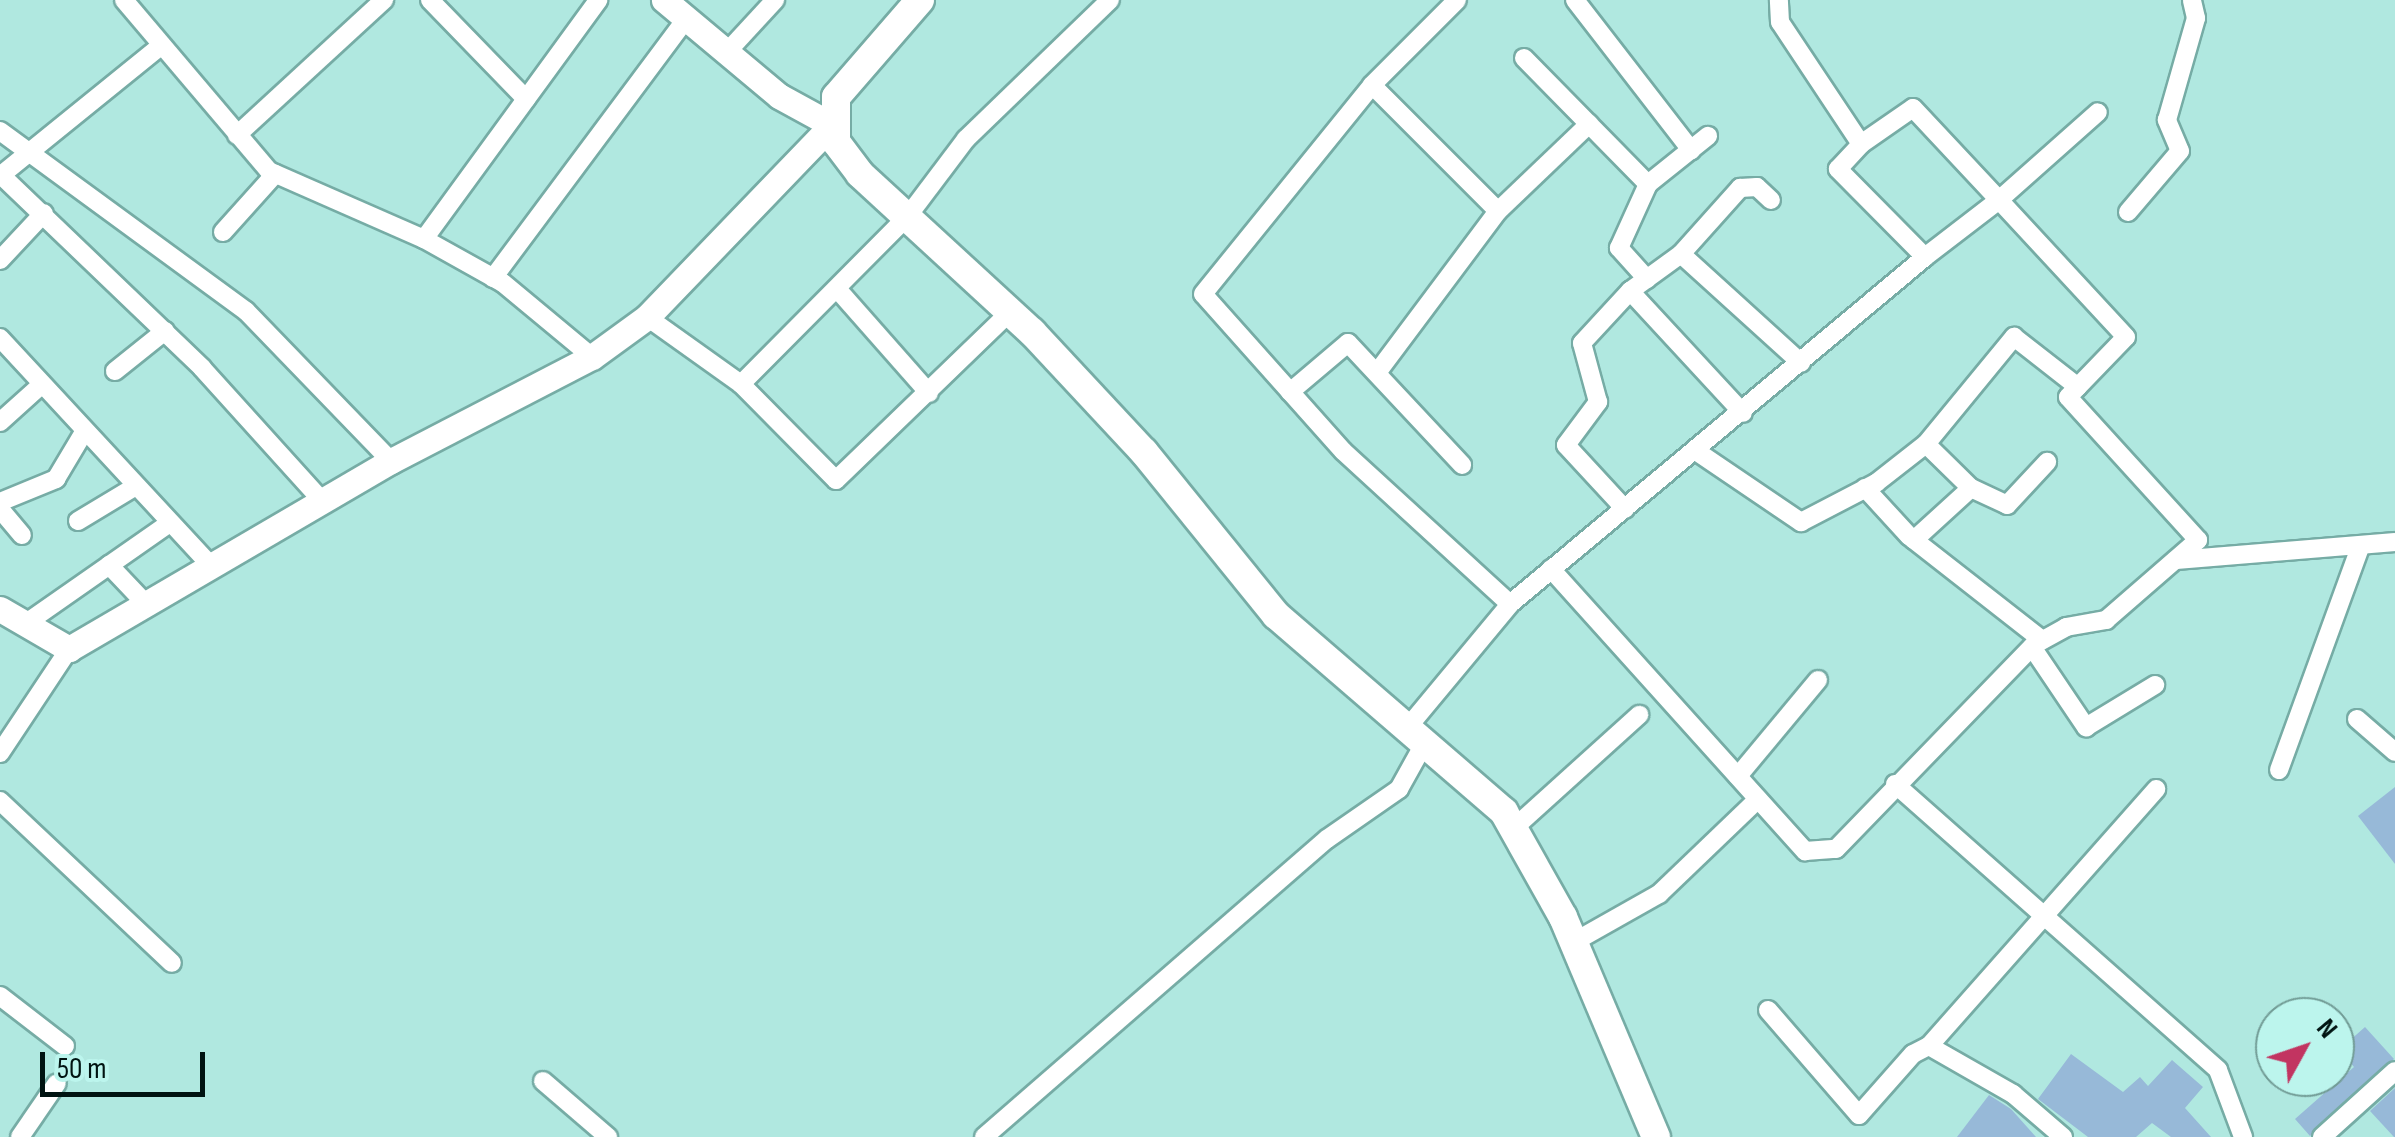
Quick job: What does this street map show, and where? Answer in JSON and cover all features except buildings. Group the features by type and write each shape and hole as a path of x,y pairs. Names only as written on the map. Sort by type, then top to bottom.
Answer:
{"main road":[{"path":"920,0 836,96 832,126 860,174 1010,312 1144,452 1276,614 1504,812 1574,942 1656,1137"}],"street":[{"path":"124,0 158,48 276,174 424,240 493,278 592,357"},
{"path":"237,135 384,0"},
{"path":"430,0 526,99"},
{"path":"424,240 598,0"},
{"path":"0,753 69,649 391,461 592,357 647,317 832,126 779,96 664,0"},
{"path":"727,52 775,0"},
{"path":"741,384 839,291 908,216 966,139 1110,0"},
{"path":"1457,0 1372,85 1203,294 1342,451 1510,604"},
{"path":"1575,0 1691,150"},
{"path":"1778,0 1780,22 1861,144"},
{"path":"2128,212 2180,151 2168,120 2196,18 2192,0"},
{"path":"493,278 686,18"},
{"path":"158,48 0,176 44,213 165,331 322,501"},
{"path":"1524,58 1648,184"},
{"path":"1372,85 1498,211"},
{"path":"1551,569 1805,851 1836,849 1895,784 2037,643 2066,627 2106,620 2198,540 2068,396 2126,336 1913,108 1861,144 1838,169 1925,257"},
{"path":"984,1137 1327,839 1399,789 1416,735 1510,604 1925,257 1999,200 2098,112"},
{"path":"1378,370 1498,211 1589,124"},
{"path":"0,131 30,149 246,311 391,461"},
{"path":"1647,279 1619,248 1648,184 1708,136"},
{"path":"222,232 276,174"},
{"path":"1625,509 1566,445 1598,402 1582,343 1630,291 1681,254 1740,188 1758,188 1771,200"},
{"path":"0,260 44,213"},
{"path":"1681,254 1801,363"},
{"path":"839,291 928,394"},
{"path":"1630,291 1743,413"},
{"path":"647,317 741,384 836,480 1010,312"},
{"path":"115,371 165,331"},
{"path":"1696,451 1802,522 1865,488 1926,444 2014,337 2078,387"},
{"path":"0,338 40,386 209,564"},
{"path":"1290,392 1348,343 1378,370 1462,465"},
{"path":"0,422 40,386"},
{"path":"22,535 0,506 56,478 84,432"},
{"path":"1926,444 1971,488 2006,505 2047,462"},
{"path":"78,520 136,486"},
{"path":"1865,488 1914,540 2037,643 2086,726 2154,685"},
{"path":"1914,540 1971,488"},
{"path":"7,615 110,565 170,523"},
{"path":"2176,560 2395,542"},
{"path":"2278,770 2361,545"},
{"path":"110,565 145,603"},
{"path":"7,615 69,649"},
{"path":"1738,776 1818,680"},
{"path":"1514,828 1638,715"},
{"path":"2357,719 2395,752"},
{"path":"1895,784 2218,1070 2243,1137"},
{"path":"1768,1010 1859,1115 1913,1054 1929,1046 2156,788"},
{"path":"1574,942 1659,894 1758,799"},
{"path":"0,800 172,963"},
{"path":"0,996 65,1046"},
{"path":"1929,1046 2013,1094 2040,1130 2062,1137"},
{"path":"2322,1137 2395,1071"},
{"path":"543,1081 608,1137"},
{"path":"20,1137 57,1083"}]}
